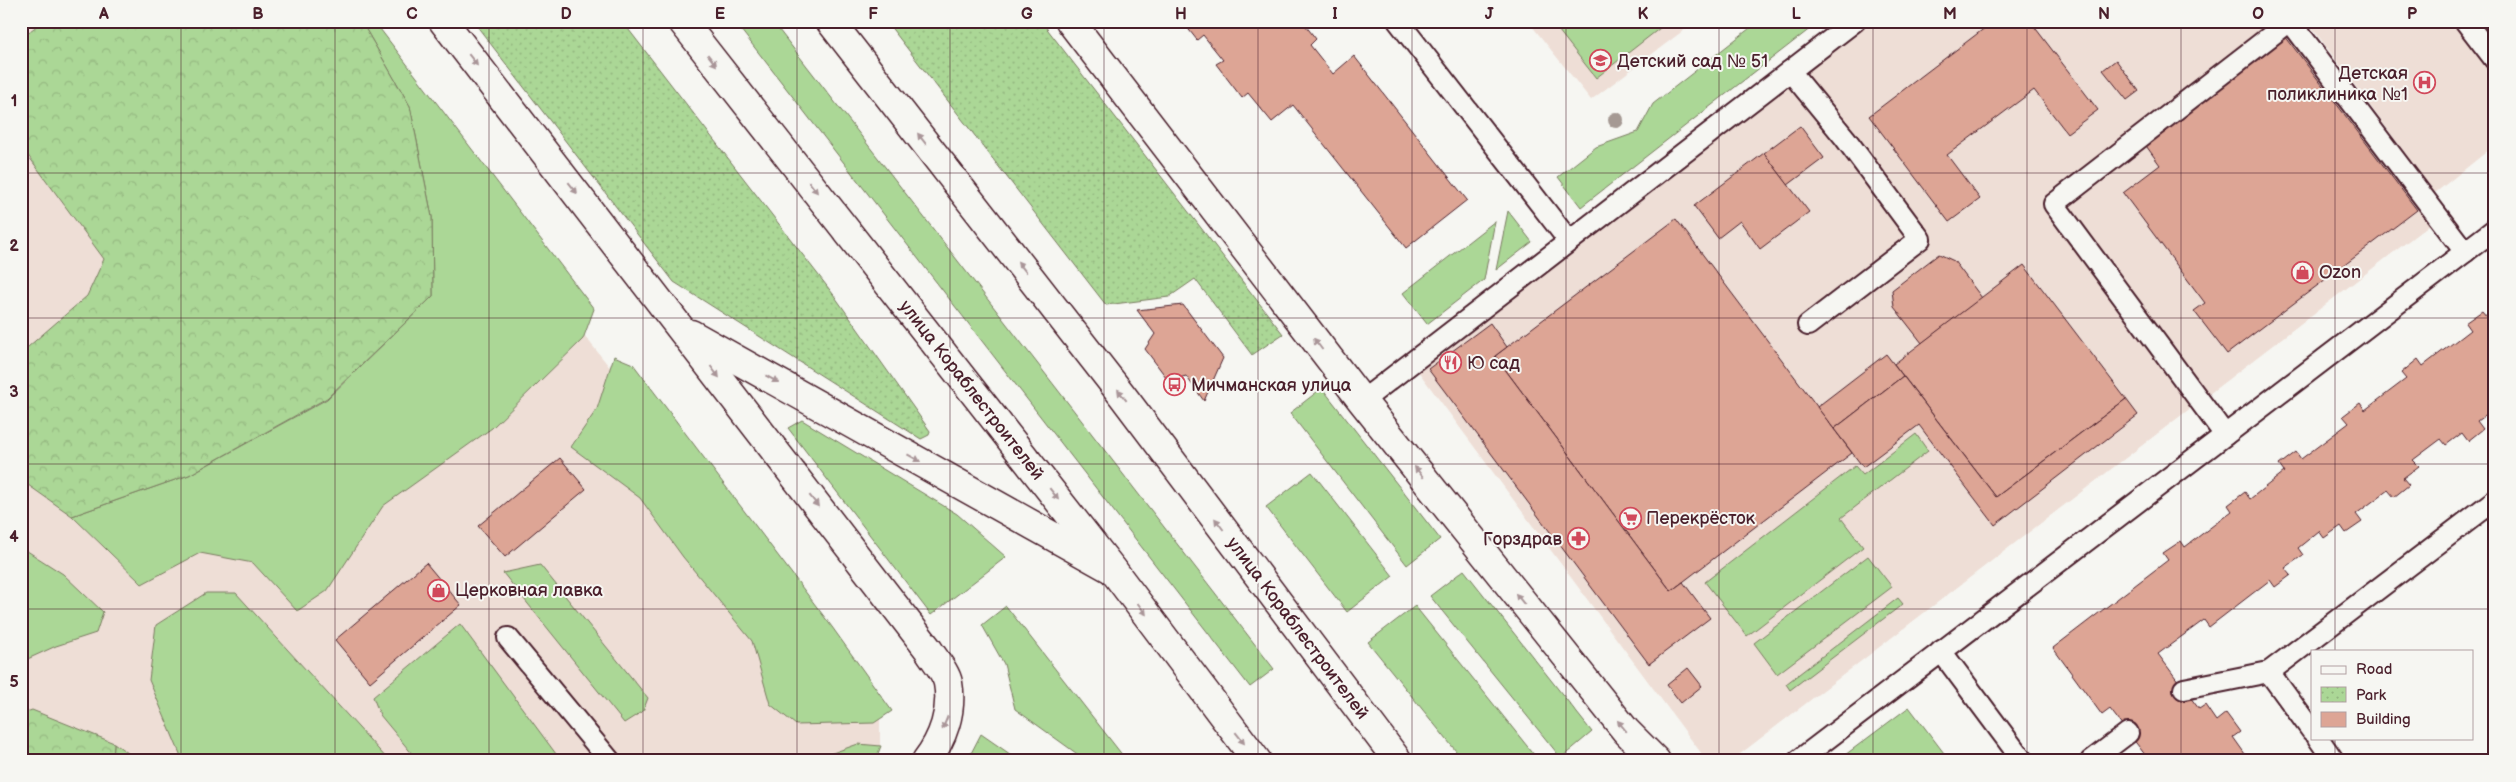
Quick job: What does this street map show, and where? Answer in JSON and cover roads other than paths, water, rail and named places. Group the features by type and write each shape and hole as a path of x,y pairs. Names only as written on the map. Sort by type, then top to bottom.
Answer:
{"street":[{"path":"443,21 928,649 948,682 949,715 935,749 926,761"},
{"name":"улица Кораблестроителей","path":"682,21 1113,570 1258,761"},
{"name":"улица Кораблестроителей","path":"830,21 1122,395 1396,760"},
{"path":"1070,21 1362,401 1626,731 1656,761"},
{"path":"683,330 1113,570"}],"lane":[{"path":"1398,21 1569,241"},
{"path":"1362,401 1855,21"},
{"path":"2225,435 2054,204 2290,21 2465,252"},
{"path":"2465,21 2495,60"},
{"path":"1790,71 1845,138 1920,239 1808,325"},
{"path":"1798,761 2495,229"},
{"path":"2184,689 2268,672 2495,500"},
{"path":"508,638 610,761"},
{"path":"1941,651 2023,761"},
{"path":"2268,672 2311,730"},
{"path":"2091,761 2128,732"},
{"path":"2319,740 2334,761"}],"place":[{"name":"Детский сад № 51","path":"1601,61"},
{"name":"Детская поликлиника №1","path":"2424,83"},
{"name":"Ozon","path":"2303,272"},
{"name":"Ю сад","path":"1451,363"},
{"name":"Мичманская улица","path":"1175,385"},
{"name":"Перекрёсток","path":"1630,518"},
{"name":"Горздрав","path":"1578,539"},
{"name":"Церковная лавка","path":"439,590"}]}
